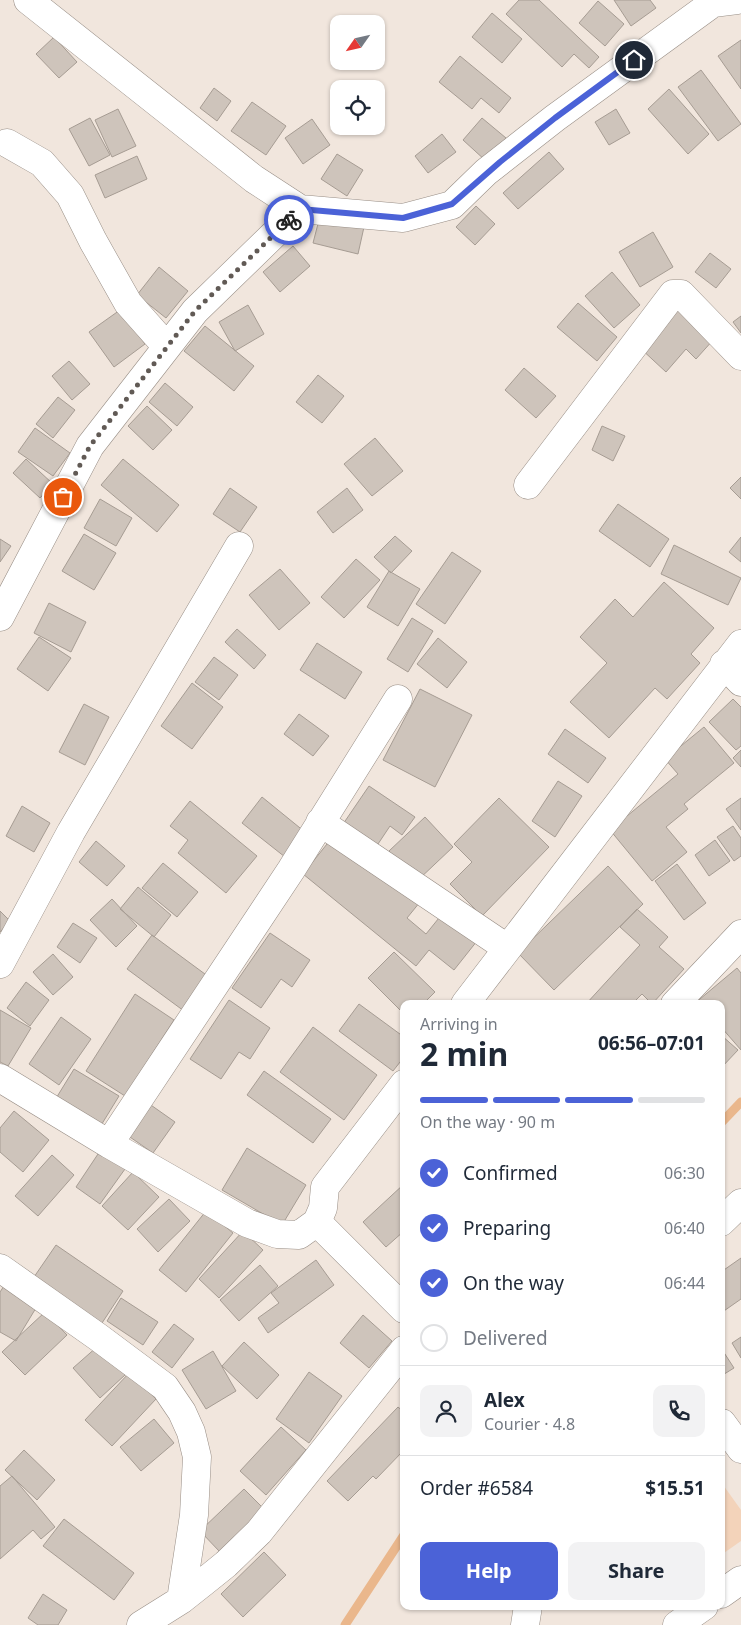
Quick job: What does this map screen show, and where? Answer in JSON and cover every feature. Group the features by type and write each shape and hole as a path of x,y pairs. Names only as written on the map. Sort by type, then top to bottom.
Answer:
{"street":[{"path":"28,0 254,179 300,209 403,218 452,204 486,172 555,118 721,1"},
{"path":"8,143 42,163 70,195 93,241 128,303 167,348"},
{"path":"0,617 90,446 195,311 300,209"},
{"path":"528,485 672,294 681,294 741,356"},
{"path":"0,964 71,832 239,546"},
{"path":"468,1000 736,663"},
{"path":"109,1144 291,870 398,699"},
{"path":"320,822 508,948"},
{"path":"679,1000 741,934"},
{"path":"0,1078 247,1224 277,1234 299,1235 317,1222 323,1208 325,1187 400,1089"},
{"path":"725,1218 741,1203"},
{"path":"317,1222 400,1305"},
{"path":"0,1268 165,1387 182,1412 191,1432 197,1457 194,1515 181,1600"},
{"path":"141,1625 181,1600 226,1564 259,1532 400,1355"},
{"path":"728,1419 741,1449"},
{"path":"725,1591 741,1580"},
{"path":"525,1625 527,1610"},
{"path":"677,1625 698,1610"}],"shaded area":[{"path":"725,1488 741,1510 741,1541 725,1552"}],"building":[{"path":"519,0 539,0 599,57 589,68 574,54 562,67 506,14"},
{"path":"614,0 650,0 656,8 631,26"},
{"path":"598,1 624,24 605,46 579,23"},
{"path":"492,13 522,39 502,63 472,37"},
{"path":"54,37 77,62 59,78 36,54"},
{"path":"741,40 741,89 718,56"},
{"path":"460,56 511,98 499,113 481,98 472,109 439,82"},
{"path":"701,70 741,124 718,141 678,87"},
{"path":"214,88 231,101 217,121 200,108"},
{"path":"669,89 709,134 688,154 648,109"},
{"path":"252,102 286,126 266,155 231,131"},
{"path":"118,109 136,146 112,157 95,120"},
{"path":"616,109 630,133 609,145 595,122"},
{"path":"90,118 110,155 89,166 69,129"},
{"path":"482,118 506,138 486,161 463,140"},
{"path":"312,119 330,145 303,164 285,138"},
{"path":"442,134 456,152 428,173 415,156"},
{"path":"549,152 564,169 518,209 503,193"},
{"path":"337,154 363,170 347,196 321,179"},
{"path":"137,156 147,179 105,198 95,175"},
{"path":"476,206 495,224 475,245 456,227"},
{"path":"320,216 364,227 358,254 313,243"},
{"path":"653,232 673,267 640,287 619,252"},
{"path":"293,246 310,266 280,292 263,272"},
{"path":"710,253 731,269 716,288 695,272"},
{"path":"159,267 188,291 166,318 137,295"},
{"path":"612,272 640,305 614,328 585,296"},
{"path":"578,303 617,337 597,361 557,327"},
{"path":"248,305 264,334 235,351 219,322"},
{"path":"677,305 714,339 696,359 686,349 666,372 639,347"},
{"path":"120,310 145,344 114,367 89,332"},
{"path":"741,316 741,333 733,322"},
{"path":"205,326 254,366 234,391 184,351"},
{"path":"69,361 90,384 72,400 52,376"},
{"path":"524,368 556,396 536,418 505,390"},
{"path":"318,375 344,396 322,423 296,402"},
{"path":"165,383 193,407 177,426 149,402"},
{"path":"58,397 75,410 53,438 36,424"},
{"path":"147,406 172,430 153,450 128,426"},
{"path":"602,426 625,436 613,461 592,450"},
{"path":"35,428 70,453 53,476 18,452"},
{"path":"375,438 403,471 372,496 344,464"},
{"path":"26,459 53,484 40,498 13,473"},
{"path":"123,459 179,505 157,532 101,485"},
{"path":"741,477 741,499 730,488"},
{"path":"230,488 257,507 240,532 213,514"},
{"path":"347,488 363,510 333,533 317,512"},
{"path":"100,499 132,518 116,546 84,528"},
{"path":"618,504 669,539 650,567 599,531"},
{"path":"84,534 116,553 94,590 62,571"},
{"path":"395,536 412,551 391,573 374,557"},
{"path":"741,537 741,562 729,552"},
{"path":"0,539 11,546 0,562"},
{"path":"674,545 741,578 728,605 661,574"},
{"path":"452,552 481,571 445,624 416,604"},
{"path":"356,559 380,580 344,618 321,597"},
{"path":"280,569 310,603 279,630 249,595"},
{"path":"389,571 420,589 398,626 367,607"},
{"path":"664,582 714,628 691,654 700,663 667,699 655,688 609,738 570,702 607,663 580,637 615,599 633,617"},
{"path":"49,603 86,622 71,652 34,633"},
{"path":"412,618 433,631 408,672 387,659"},
{"path":"237,629 266,655 254,669 225,642"},
{"path":"39,637 71,658 48,691 17,669"},
{"path":"438,638 467,662 447,688 417,664"},
{"path":"317,643 362,672 345,699 300,670"},
{"path":"214,657 238,675 219,700 195,682"},
{"path":"192,683 223,707 192,749 161,726"},
{"path":"420,689 472,715 435,787 383,760"},
{"path":"733,699 741,707 741,746 736,750 709,722"},
{"path":"84,704 109,717 85,765 59,752"},
{"path":"299,714 329,736 313,756 284,734"},
{"path":"704,727 734,763 684,804 688,809 666,827 687,852 652,881 610,830 678,774 665,759"},
{"path":"565,729 606,758 588,783 548,754"},
{"path":"741,750 741,767 733,758"},
{"path":"558,781 582,796 555,837 532,821"},
{"path":"369,786 415,817 402,835 390,826 374,850 341,827"},
{"path":"262,797 305,832 285,857 242,823"},
{"path":"499,798 549,847 482,916 450,884 472,862 454,844"},
{"path":"741,798 741,830 726,809"},
{"path":"190,801 257,856 226,893 178,853 188,840 170,826"},
{"path":"22,806 50,823 34,852 6,836"},
{"path":"425,817 453,847 417,881 389,851"},
{"path":"733,826 741,838 741,856 734,861 717,837"},
{"path":"335,834 420,902 407,918 426,934 447,908 481,936 454,970 429,950 416,966 303,874"},
{"path":"715,840 730,861 709,876 695,855"},
{"path":"96,841 125,866 107,886 79,862"},
{"path":"163,863 198,892 177,917 142,888"},
{"path":"677,864 706,903 684,920 655,881"},
{"path":"608,866 643,904 554,990 518,953"},
{"path":"138,887 171,915 154,937 120,909"},
{"path":"112,899 137,926 116,947 90,920"},
{"path":"637,909 668,937 659,947 684,969 656,1000 648,1000 642,994 636,1000 590,1000 640,945 620,927"},
{"path":"0,911 10,921 0,932"},
{"path":"73,923 97,938 80,963 57,947"},
{"path":"270,933 310,960 292,987 281,979 261,1008 232,988"},
{"path":"152,935 209,977 184,1011 127,969"},
{"path":"394,952 435,992 427,1000 400,1000 400,1010 368,978"},
{"path":"53,954 73,977 53,995 33,972"},
{"path":"737,968 741,973 741,1050 725,1032 725,1000 699,1000"},
{"path":"26,982 49,1000 30,1026 7,1008"},
{"path":"135,994 174,1020 125,1096 86,1071"},
{"path":"229,1000 270,1028 250,1059 239,1052 221,1079 190,1059"},
{"path":"359,1004 400,1034 400,1062 393,1071 339,1031"},
{"path":"0,1010 31,1028 8,1066 0,1062"},
{"path":"61,1017 91,1039 59,1085 29,1064"},
{"path":"313,1027 377,1075 344,1120 280,1072"},
{"path":"725,1039 738,1050 725,1064"},
{"path":"74,1069 119,1096 100,1127 55,1100"},
{"path":"264,1071 331,1119 313,1143 247,1095"},
{"path":"148,1103 175,1122 153,1153 127,1135"},
{"path":"14,1111 49,1140 23,1172 0,1152 0,1128"},
{"path":"247,1148 306,1185 282,1225 222,1190"},
{"path":"100,1151 125,1169 100,1204 76,1187"},
{"path":"52,1155 74,1175 38,1216 15,1196"},
{"path":"133,1172 159,1197 128,1230 102,1206"},
{"path":"400,1188 400,1235 386,1247 363,1222"},
{"path":"169,1199 190,1221 158,1252 137,1229"},
{"path":"206,1211 233,1233 186,1292 159,1270"},
{"path":"243,1231 263,1250 219,1298 199,1279"},
{"path":"56,1245 123,1291 102,1323 34,1277"},
{"path":"741,1258 741,1299 725,1310 725,1269"},
{"path":"316,1260 334,1285 268,1333 258,1318 279,1303 271,1293"},
{"path":"260,1265 278,1286 239,1321 220,1300"},
{"path":"6,1283 39,1303 16,1341 0,1332 0,1292"},
{"path":"121,1298 158,1322 143,1345 107,1321"},
{"path":"45,1312 67,1335 25,1375 2,1352"},
{"path":"363,1315 392,1341 369,1368 340,1343"},
{"path":"174,1324 194,1339 172,1368 152,1352"},
{"path":"741,1337 741,1358 732,1343"},
{"path":"244,1342 279,1375 257,1399 222,1366"},
{"path":"98,1346 125,1375 100,1398 73,1368"},
{"path":"213,1351 236,1391 206,1409 182,1370"},
{"path":"725,1354 734,1368 725,1374"},
{"path":"309,1372 342,1396 309,1443 276,1419"},
{"path":"129,1373 156,1399 112,1446 85,1420"},
{"path":"398,1407 400,1409 400,1454 376,1479 373,1476 348,1501 327,1481"},
{"path":"154,1419 174,1443 141,1471 120,1447"},
{"path":"281,1427 306,1450 266,1495 240,1471"},
{"path":"24,1450 55,1480 37,1500 5,1470"},
{"path":"12,1476 55,1527 41,1539 33,1530 0,1559 0,1486"},
{"path":"244,1489 265,1510 220,1552 200,1531"},
{"path":"64,1519 134,1573 114,1600 43,1546"},
{"path":"264,1552 286,1575 243,1617 221,1594"},
{"path":"43,1594 67,1610 58,1625 38,1625 28,1618"}],"waterway":[{"path":"725,1119 741,1102"},
{"path":"345,1625 400,1541"}],"way so far":[{"path":"63,497 90,446 195,311 289,220"}],"route":[{"path":"289,220 300,209 403,218 452,204 486,172 634,60"}]}
